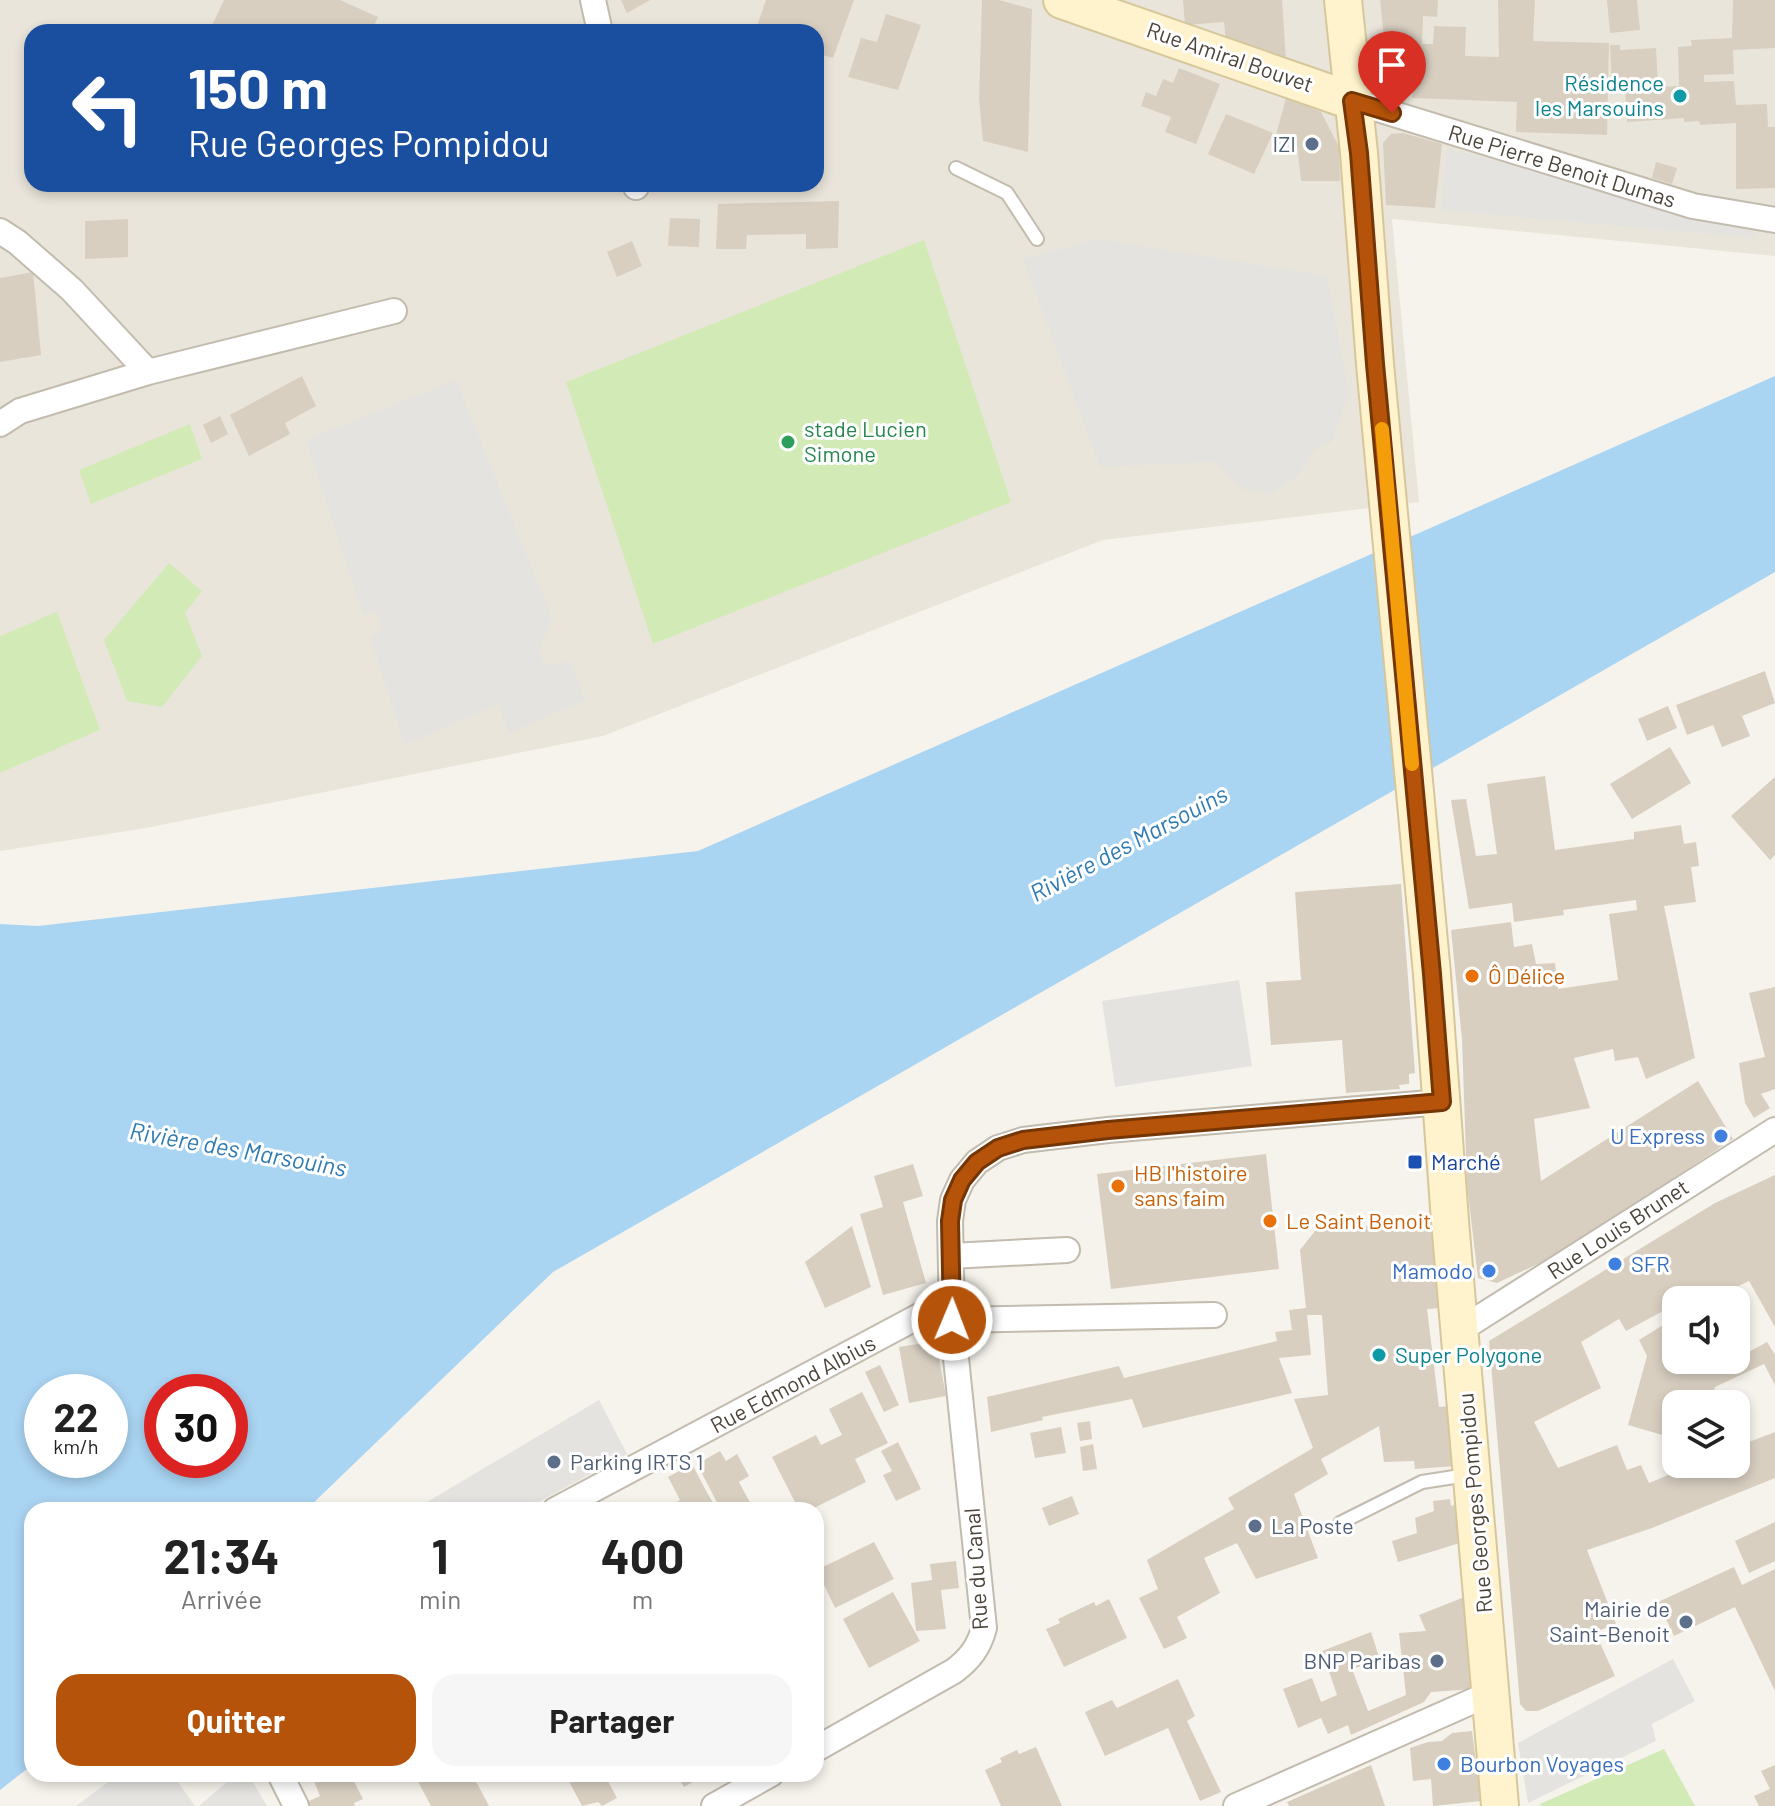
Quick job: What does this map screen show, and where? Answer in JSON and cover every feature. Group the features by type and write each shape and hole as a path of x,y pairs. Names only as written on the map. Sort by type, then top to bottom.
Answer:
{"main road":[{"name":"Rue Amiral Bouvet","path":"1062,0 1352,101"},
{"name":"Rue Georges Pompidou","path":"1343,0 1442,1102 1500,1806"}],"street":[{"path":"593,0 598,24"},
{"name":"Rue Pierre Benoit Dumas","path":"1352,101 1693,206 1775,220"},
{"path":"0,231 72,290 148,372"},
{"path":"0,424 20,411 148,372 394,311"},
{"path":"1214,1315 952,1309 950,1221 953,1200 962,1180 977,1162 998,1148 1023,1140 1442,1102"},
{"name":"Rue Louis Brunet","path":"1460,1330 1775,1130"},
{"path":"951,1256 1067,1250"},
{"name":"Rue Edmond Albius","path":"590,1502 952,1309"},
{"name":"Rue du Canal","path":"824,1744 954,1671 966,1662 981,1642 984,1628 952,1309"},
{"path":"1236,1806 1491,1693"},
{"path":"284,1782 296,1806"},
{"path":"714,1806 757,1782"}],"lane":[{"path":"956,168 1007,193 1037,239"},
{"path":"1340,1523 1422,1482 1472,1474"}],"shaded area":[{"path":"0,0 1775,0 1775,256 1392,219 1419,502 1103,540 603,736 146,828 0,851"},
{"path":"1446,148 1755,229 1756,238 1441,210"},
{"path":"1098,239 1327,276 1349,393 1332,442 1314,450 1298,476 1271,493 1242,489 1214,462 1100,467 1023,259"},
{"path":"456,380 552,618 539,651 542,661 553,665 570,661 585,700 509,733 498,704 405,745 370,637 383,628 376,610 363,615 306,440"},
{"path":"1239,980 1252,1066 1115,1087 1102,1001"},
{"name":"Parking IRTS 1","path":"599,1400 627,1454 539,1502 427,1502"},
{"path":"1673,1659 1695,1701 1652,1724 1656,1741 1528,1803 1518,1743"},
{"path":"108,1782 178,1782 195,1806 76,1806"},
{"path":"227,1782 253,1782 267,1806 199,1806"}],"green space":[{"name":"stade Lucien Simone","path":"924,240 1011,502 653,644 566,382"},
{"path":"190,424 202,459 91,504 79,470"},
{"path":"169,563 202,591 185,613 202,656 162,707 127,701 104,640"},
{"path":"57,612 100,730 0,773 0,636"},
{"path":"1664,1749 1695,1806 1540,1804"}],"water":[{"name":"Rivière des Marsouins","path":"1775,376 1775,572 553,1272 314,1502 24,1502 24,1771 0,1790 0,924 38,926 698,851"}],"building":[{"path":"224,0 340,0 378,17 375,24 213,24"},
{"path":"621,0 650,0 627,13"},
{"path":"766,0 854,0 833,58 824,55 824,24 758,24"},
{"path":"982,0 999,0 1032,9 1028,152 983,141 979,99"},
{"path":"1183,0 1282,0 1286,61 1226,41 1224,22 1185,25"},
{"path":"1380,0 1438,0 1437,17 1423,16 1422,44 1433,44 1434,26 1466,27 1465,56 1499,57 1498,0 1535,0 1533,41 1609,43 1607,135 1516,132 1517,102 1412,98 1413,86 1388,76"},
{"path":"1607,0 1637,0 1640,30 1610,33"},
{"name":"Résidence les Marsouins","path":"1733,0 1775,0 1775,48 1733,50 1734,74 1704,75 1704,82 1734,81 1736,105 1767,104 1768,127 1775,127 1775,188 1736,189 1736,123 1700,125 1699,121 1684,122 1684,118 1627,122 1625,83 1612,83 1610,45 1620,45 1620,50 1656,48 1658,87 1679,86 1678,47 1692,46 1691,40 1732,38"},
{"path":"886,14 921,25 898,90 848,77 861,38 877,42"},
{"path":"1179,68 1220,84 1196,144 1165,132 1171,117 1141,106 1146,92 1156,96 1163,79 1173,83"},
{"path":"1286,98 1321,112 1339,147 1340,181 1301,181 1297,145 1276,135"},
{"path":"1226,114 1273,133 1254,174 1208,154"},
{"path":"1403,133 1442,144 1435,208 1386,205 1383,143 1391,134"},
{"path":"1656,162 1677,168 1672,184 1652,178"},
{"path":"839,201 838,248 806,249 806,234 747,235 746,249 716,249 718,204"},
{"path":"670,218 700,219 699,247 668,246"},
{"path":"128,219 128,257 85,259 85,221"},
{"path":"632,241 642,266 617,277 607,252"},
{"path":"33,272 41,355 0,362 0,278"},
{"path":"302,376 316,406 285,423 290,434 249,456 230,415"},
{"path":"220,416 228,434 211,443 203,425"},
{"path":"1765,671 1775,703 1742,716 1750,736 1722,747 1713,725 1687,735 1676,705"},
{"path":"1668,706 1677,728 1647,741 1638,719"},
{"path":"1670,747 1691,783 1632,819 1610,784"},
{"path":"1545,776 1555,850 1634,839 1634,832 1681,825 1684,844 1696,842 1699,866 1691,867 1696,902 1664,906 1695,1058 1646,1079 1638,1057 1615,1061 1613,1049 1574,1058 1590,1108 1534,1119 1541,1181 1698,1081 1733,1139 1557,1255 1497,1283 1478,1278 1467,1185 1462,1039 1451,930 1511,922 1514,947 1532,944 1536,964 1555,963 1558,989 1618,980 1609,914 1637,910 1636,900 1563,910 1564,915 1514,922 1512,903 1469,909 1451,800 1466,799 1476,856 1497,854 1487,784"},
{"path":"1775,777 1775,855 1770,860 1731,816"},
{"path":"1401,884 1415,1073 1409,1074 1409,1084 1399,1085 1400,1089 1346,1093 1342,1040 1271,1045 1266,982 1301,980 1295,892"},
{"path":"1775,987 1775,1089 1761,1094 1770,1108 1754,1118 1745,1103 1739,1063 1765,1057 1749,993"},
{"path":"1266,1154 1279,1269 1111,1289 1097,1174"},
{"path":"913,1164 923,1196 903,1202 926,1283 883,1295 860,1214 883,1207 874,1176"},
{"path":"1775,1175 1775,1327 1749,1281 1738,1286 1662,1286 1662,1312 1626,1331 1619,1319 1581,1342 1601,1388 1534,1422 1558,1468 1617,1445 1627,1470 1641,1465 1649,1483 1662,1478 1750,1478 1750,1442 1775,1432 1775,1478 1652,1528 1587,1550 1616,1624 1595,1632 1615,1676 1538,1711 1526,1711 1520,1704 1489,1341 1715,1203"},
{"path":"1434,1219 1442,1308 1427,1309 1439,1407 1451,1406 1456,1466 1415,1469 1414,1461 1384,1462 1379,1426 1321,1459 1328,1474 1294,1494 1318,1558 1256,1579 1237,1543 1204,1558 1220,1593 1177,1617 1187,1638 1164,1649 1139,1598 1158,1589 1147,1560 1234,1509 1228,1498 1313,1448 1294,1399 1328,1395 1322,1315 1307,1315 1311,1355 1279,1358 1292,1393 1143,1428 1132,1399 1042,1417 1043,1420 991,1432 987,1397 1119,1366 1124,1378 1277,1341 1275,1332 1292,1330 1289,1310 1306,1308 1300,1250 1315,1231"},
{"path":"852,1226 871,1287 825,1308 805,1262"},
{"path":"1662,1326 1662,1374 1743,1374 1714,1390 1662,1390 1662,1435 1628,1425 1647,1356 1639,1340"},
{"path":"936,1341 946,1396 909,1403 899,1347"},
{"path":"1767,1342 1775,1355 1775,1385 1764,1364 1750,1371 1750,1351"},
{"path":"880,1365 899,1405 884,1412 865,1372"},
{"path":"862,1392 888,1443 855,1459 866,1482 824,1503 795,1502 772,1457 816,1435 821,1445 842,1435 829,1409"},
{"path":"1090,1421 1092,1439 1080,1441 1077,1423"},
{"path":"1061,1427 1066,1453 1035,1458 1030,1433"},
{"path":"898,1442 921,1489 896,1501 883,1475 892,1471 881,1451"},
{"path":"1093,1444 1097,1469 1083,1471 1080,1447"},
{"path":"720,1451 726,1461 737,1454 749,1476 739,1482 750,1502 717,1502 697,1464"},
{"path":"692,1464 713,1502 676,1502 680,1500 668,1477"},
{"path":"1072,1496 1079,1514 1049,1526 1042,1508"},
{"path":"1450,1499 1451,1506 1459,1503 1463,1542 1398,1562 1392,1541 1417,1533 1415,1518 1434,1511 1433,1501"},
{"path":"1775,1522 1775,1561 1749,1573 1735,1541"},
{"path":"874,1542 894,1579 835,1608 824,1585 824,1567"},
{"path":"956,1561 959,1588 941,1590 946,1629 916,1631 911,1583 932,1580 930,1564"},
{"name":"Mairie de Saint-Benoit","path":"1734,1567 1742,1585 1775,1569 1775,1691 1735,1607 1674,1636 1658,1602"},
{"path":"893,1592 920,1641 869,1668 843,1619"},
{"path":"1467,1596 1474,1689 1431,1692 1424,1702 1351,1735 1348,1725 1328,1734 1321,1718 1298,1728 1283,1689 1312,1678 1321,1702 1337,1695 1322,1651 1371,1632 1380,1660 1352,1669 1368,1711 1406,1695 1399,1633 1426,1631 1419,1615"},
{"path":"1109,1599 1127,1638 1064,1667 1046,1629 1060,1623 1058,1619 1094,1602 1096,1606"},
{"path":"1178,1679 1195,1716 1187,1721 1221,1792 1200,1801 1168,1728 1105,1756 1085,1712 1112,1700 1117,1708"},
{"name":"Bourbon Voyages","path":"1472,1731 1481,1801 1433,1806 1431,1779 1413,1781 1410,1748 1442,1741 1452,1733"},
{"path":"1036,1747 1062,1806 1001,1806 985,1770 1017,1750 1019,1754"},
{"path":"1371,1765 1385,1806 1289,1806 1287,1802"},
{"path":"1775,1765 1775,1806 1759,1806 1754,1796 1770,1789 1761,1771"},
{"path":"314,1782 354,1782 363,1799 354,1803 355,1806 309,1806 307,1802 320,1796"},
{"path":"418,1782 476,1782 489,1806 431,1806"},
{"path":"569,1782 608,1782 617,1798 602,1806 598,1802 582,1806"}],"slow traffic":[{"path":"1382,429 1412,764"}],"place":[{"name":"Résidence les Marsouins","path":"1680,96"},
{"name":"IZI","path":"1312,144"},
{"name":"stade Lucien Simone","path":"788,442"},
{"name":"Ô Délice","path":"1472,976"},
{"name":"U Express","path":"1721,1136"},
{"name":"Marché","path":"1415,1162"},
{"name":"HB l'histoire sans faim","path":"1118,1186"},
{"name":"Le Saint Benoit","path":"1270,1221"},
{"name":"SFR","path":"1615,1264"},
{"name":"Mamodo","path":"1489,1271"},
{"name":"Super Polygone","path":"1379,1355"},
{"name":"Parking IRTS 1","path":"554,1462"},
{"name":"La Poste","path":"1255,1526"},
{"name":"Mairie de Saint-Benoit","path":"1686,1622"},
{"name":"BNP Paribas","path":"1437,1661"},
{"name":"Bourbon Voyages","path":"1444,1764"}],"route":[{"path":"952,1320 950,1221 953,1200 962,1180 977,1162 998,1148 1023,1140 1108,1130 1442,1102 1352,101 1392,113"}]}
